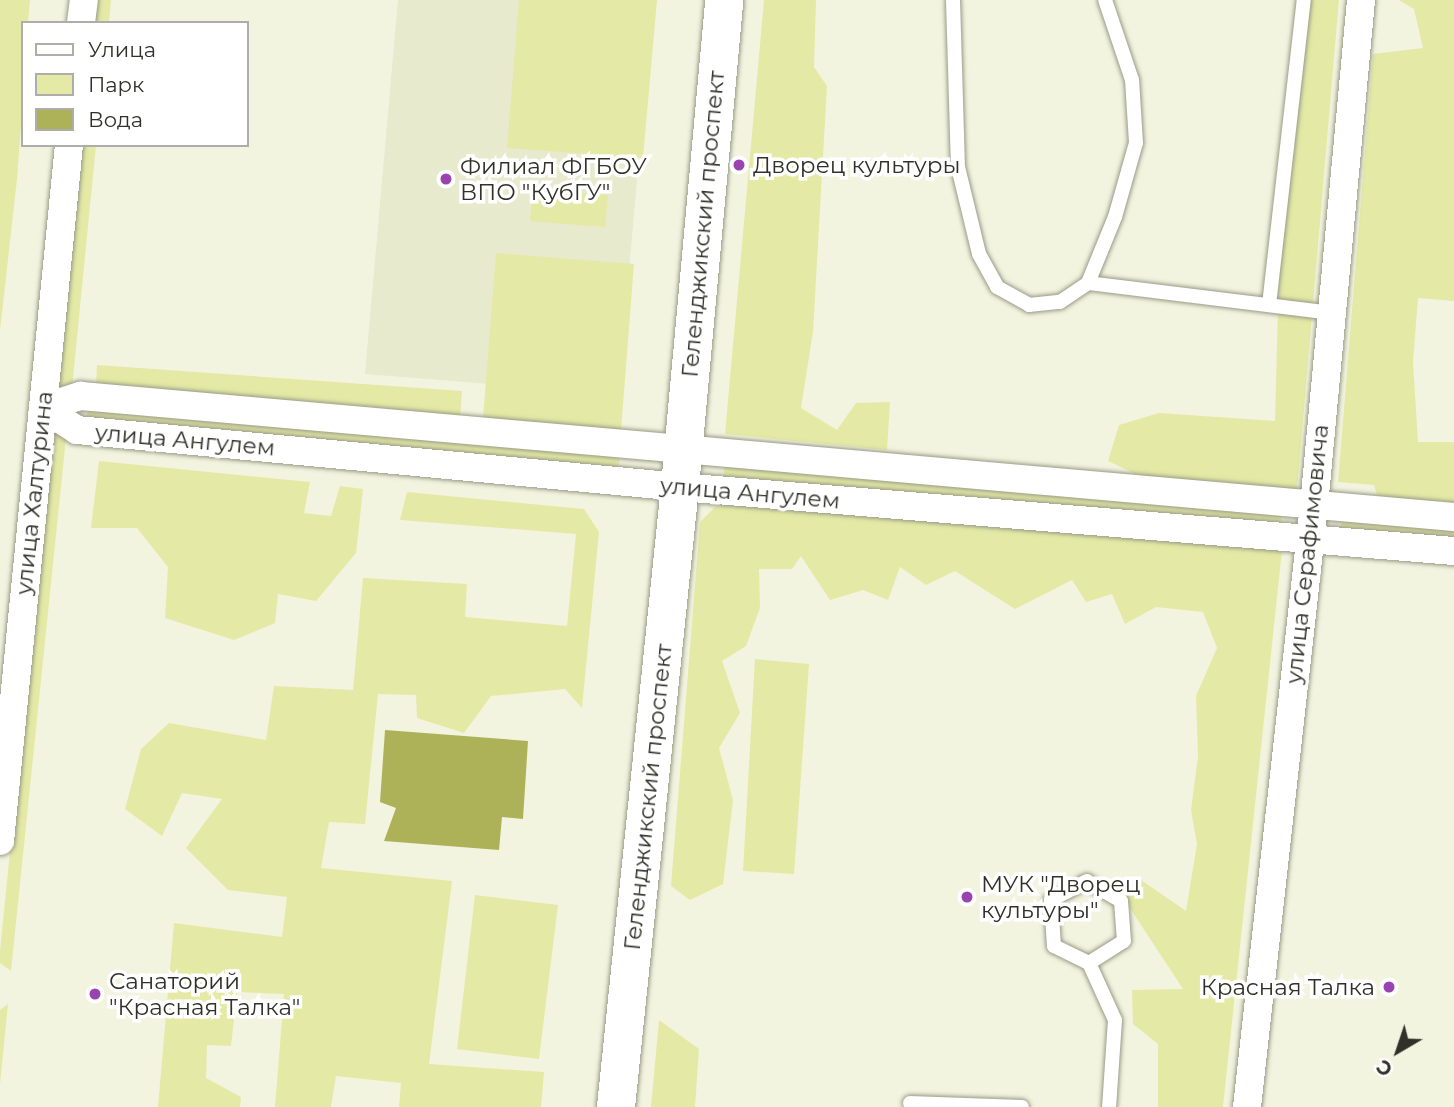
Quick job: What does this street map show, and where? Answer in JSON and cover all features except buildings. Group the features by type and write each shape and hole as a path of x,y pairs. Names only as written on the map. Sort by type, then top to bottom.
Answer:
{"main road":[{"name":"Геленджикский проспект","path":"616,1107 680,487 724,0"}],"street":[{"path":"81,21 84,0"},
{"name":"улица Серафимовича","path":"1247,1107 1314,506 1361,0"},
{"name":"улица Халтурина","path":"0,841 69,147"},
{"name":"улица Ангулем","path":"43,408 81,396 1314,506 1454,516"},
{"name":"улица Ангулем","path":"43,408 77,430 680,487 1454,551"}],"lane":[{"path":"953,0 958,167 979,254 998,287 1029,305 1060,302 1088,283 1115,217 1136,143 1132,80 1105,0"},
{"path":"1269,305 1304,0"},
{"path":"1088,283 1331,313"},
{"path":"1089,963 1124,941 1121,901 1087,881 1051,900 1055,946 1089,963 1115,1020 1109,1107"},
{"path":"910,1103 1022,1107"}],"shaded area":[{"path":"398,0 653,0 618,394 365,374"}],"green space":[{"path":"0,0 30,0 28,21 21,21 21,126 0,331"},
{"path":"96,0 111,0 109,21 93,21"},
{"path":"519,0 657,0 643,158 507,148"},
{"path":"764,0 816,0 814,67 827,86 813,332 801,408 837,430 856,403 890,402 887,450 725,434"},
{"path":"1309,0 1339,0 1297,490 1142,477 1108,461 1119,425 1159,413 1275,421 1281,192"},
{"path":"1399,0 1454,0 1454,301 1418,298 1413,362 1418,442 1454,442 1454,504 1379,502 1374,485 1338,482 1373,54 1423,48 1414,9"},
{"path":"81,147 96,147 72,388 56,394"},
{"path":"533,189 608,195 605,227 530,221"},
{"path":"496,253 634,264 621,430 483,419"},
{"path":"97,365 462,391 460,419 96,387"},
{"path":"89,402 621,449 617,475 86,425"},
{"path":"53,425 66,438 11,971 0,963 0,951"},
{"path":"99,461 310,482 304,513 331,516 340,486 363,489 356,553 316,601 278,594 275,623 234,640 165,618 168,567 137,528 91,528"},
{"path":"725,462 1282,511 1280,527 723,481"},
{"path":"407,492 584,509 599,532 582,708 565,689 491,696 464,733 417,718 416,695 378,694 365,824 329,822 321,868 452,881 429,1064 544,1072 541,1107 399,1107 401,1083 336,1076 331,1107 275,1107 284,994 237,992 231,1046 207,1045 206,1078 241,1097 240,1107 158,1107 174,923 282,937 287,897 228,890 186,848 222,799 182,793 162,836 125,809 141,749 169,723 266,740 274,686 353,690 363,578 467,584 465,617 567,626 576,534 400,520"},
{"path":"722,500 1282,550 1223,1107 1158,1107 1158,1044 1133,1024 1132,990 1183,989 1122,896 1138,878 1186,911 1197,844 1191,810 1198,756 1196,696 1217,648 1203,612 1156,607 1125,624 1112,594 1086,602 1072,580 1015,609 955,571 926,585 900,567 888,600 863,590 830,600 801,556 792,569 759,569 760,608 746,646 722,661 740,713 719,748 733,800 723,884 690,900 671,886 700,522"},
{"path":"1342,514 1454,524 1454,545 1340,534"},
{"path":"755,659 809,664 794,874 743,871"},
{"path":"475,895 558,905 539,1059 457,1049"},
{"path":"8,1004 0,1084 0,1010"},
{"path":"659,1020 699,1049 695,1107 651,1107"}],"water":[{"path":"385,730 528,741 523,819 502,817 499,850 384,841 396,808 380,802"}],"place":[{"name":"Дворец культуры","path":"739,165"},
{"name":"Филиал ФГБОУ ВПО \"КубГУ\"","path":"446,179"},
{"name":"МУК \"Дворец культуры\"","path":"967,897"},
{"name":"Красная Талка","path":"1389,987"},
{"name":"Санаторий \"Красная Талка\"","path":"95,994"}]}
